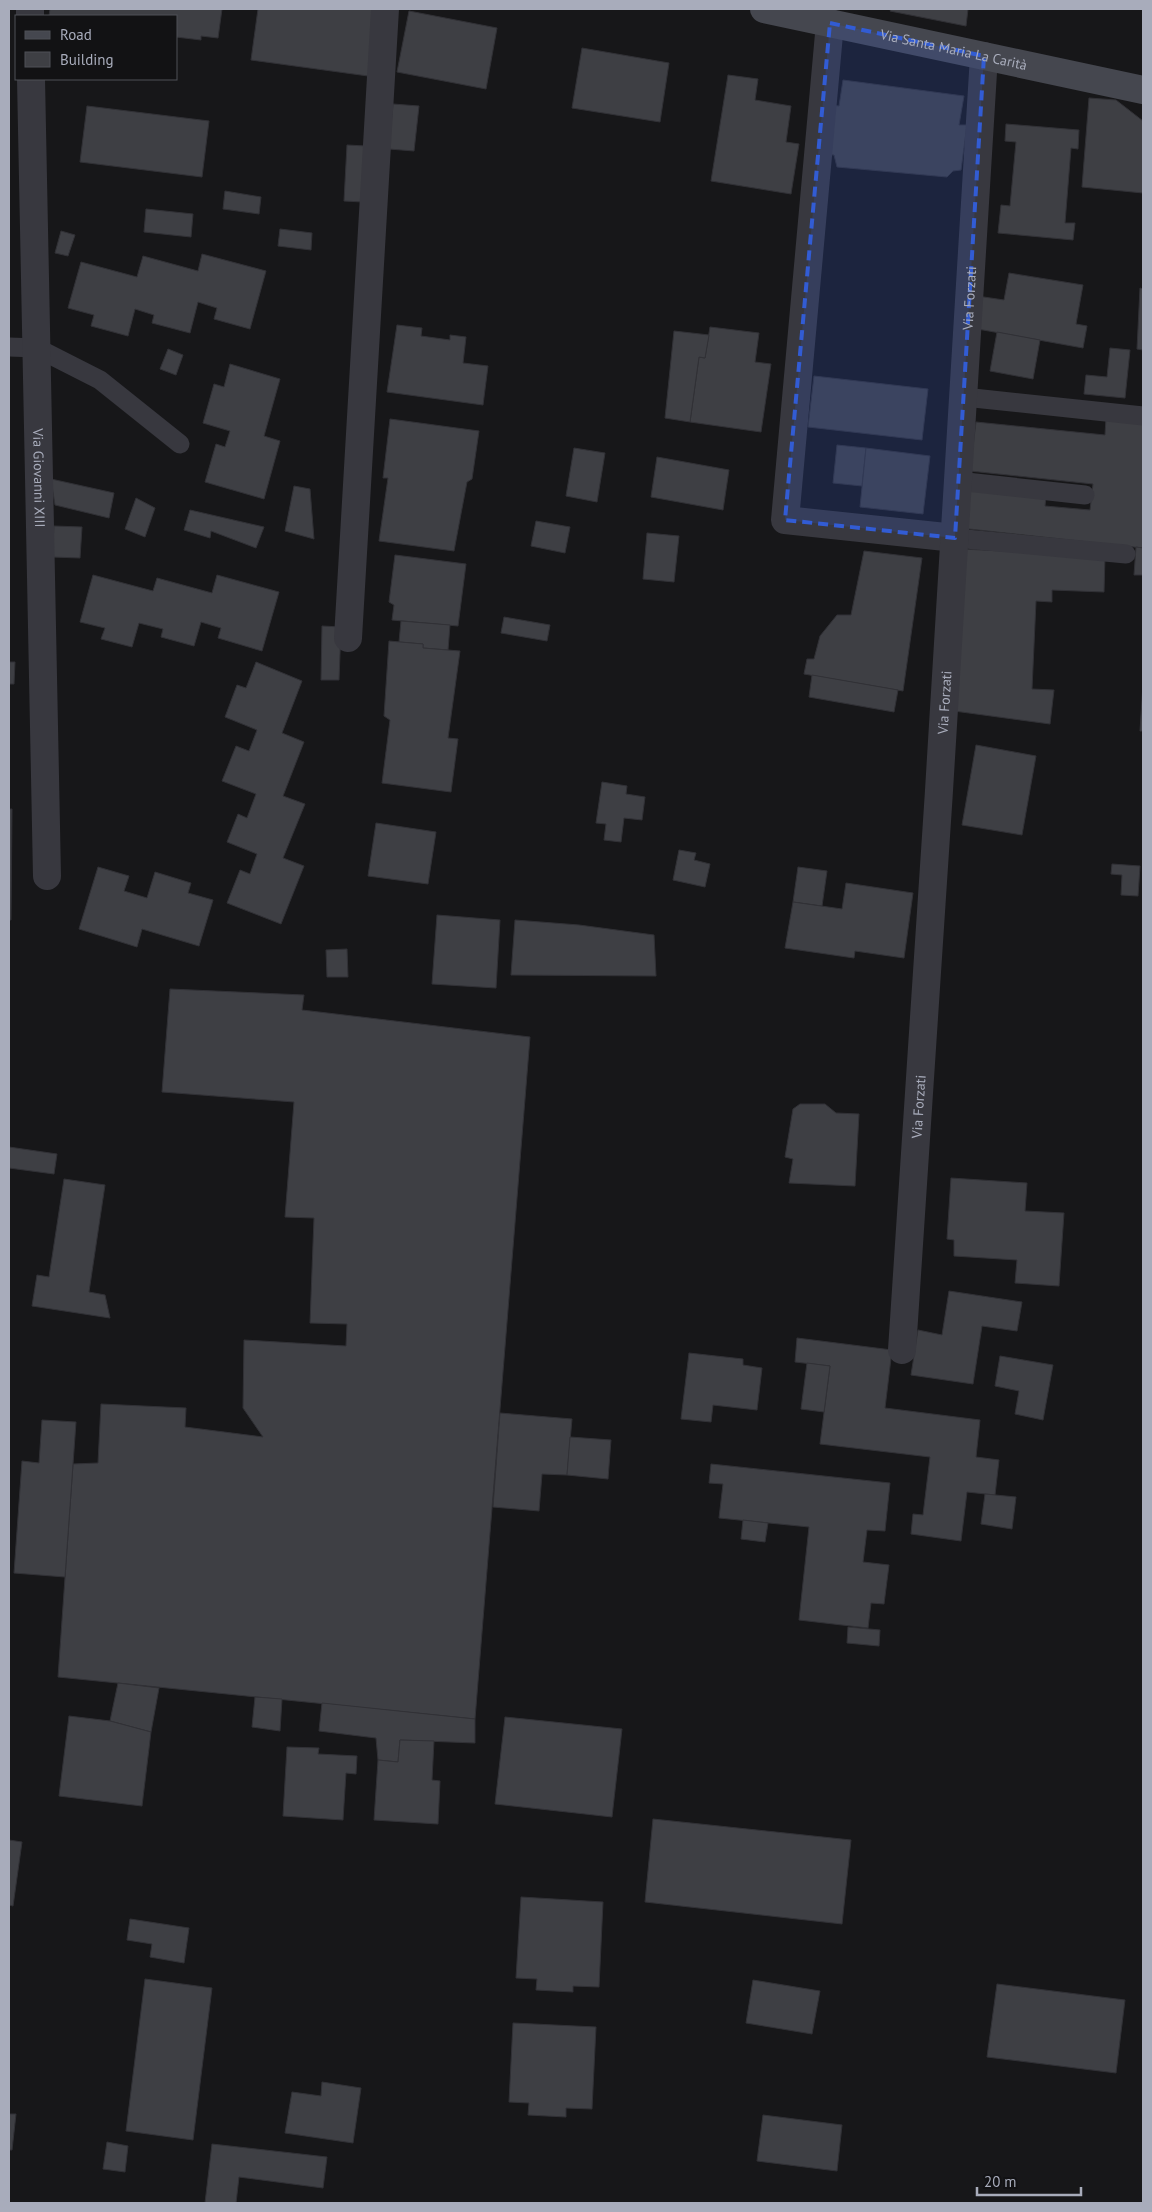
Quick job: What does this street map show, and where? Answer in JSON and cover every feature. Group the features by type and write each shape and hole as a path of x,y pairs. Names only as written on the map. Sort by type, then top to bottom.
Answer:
{"street":[{"path":"348,638 385,9"},
{"name":"Via Santa Maria La Carità","path":"764,9 1143,90"},
{"path":"830,23 785,520 955,538"},
{"name":"Via Forzati","path":"902,1350 936,849 984,56"},
{"name":"Via Giovanni XIII","path":"31,80 47,876"}],"lane":[{"path":"9,347 37,348 100,380 180,444"},
{"path":"964,397 1143,416"},
{"path":"957,481 1085,495"},
{"path":"955,538 1126,554"}],"highlighted area":[{"path":"830,23 984,56 955,538 785,520"}],"building":[{"path":"50,9 222,9 218,38 201,36 201,40 178,37 178,15 49,15"},
{"path":"258,9 377,9 368,76 251,60"},
{"path":"891,9 968,9 966,26 890,11"},
{"path":"409,11 497,28 486,89 397,72"},
{"path":"582,48 669,63 660,122 572,108"},
{"path":"728,75 758,79 755,100 791,106 786,142 799,144 791,194 711,181"},
{"path":"843,80 964,96 959,125 967,125 961,170 953,171 947,177 837,167 834,155 824,154 831,105 839,106"},
{"path":"1089,98 1116,100 1143,121 1143,193 1082,187"},
{"path":"393,104 419,106 414,151 389,149"},
{"path":"87,106 209,121 202,177 80,162"},
{"path":"1006,124 1079,130 1078,149 1071,148 1065,223 1075,223 1073,240 998,233 1001,205 1010,206 1016,142 1005,141"},
{"path":"347,145 366,146 363,202 344,201"},
{"path":"225,191 261,197 259,214 223,209"},
{"path":"146,209 193,214 191,237 144,232"},
{"path":"280,229 312,233 311,250 278,246"},
{"path":"61,231 75,235 68,256 55,253"},
{"path":"202,254 266,271 250,329 214,319 217,308 198,302 190,333 152,323 154,315 135,309 128,336 91,326 94,315 68,308 81,262 137,277 143,256 198,271"},
{"path":"1009,273 1083,285 1076,324 1087,326 1083,348 972,328 977,296 1004,300"},
{"path":"1140,288 1143,289 1143,350 1137,349"},
{"path":"397,325 422,328 421,336 450,340 450,335 466,337 463,363 488,366 483,405 387,392"},
{"path":"710,327 759,333 755,362 771,364 761,432 690,422 699,357 705,358"},
{"path":"674,331 709,335 705,358 699,357 690,422 665,418"},
{"path":"997,332 1040,340 1033,379 990,371"},
{"path":"1110,348 1130,350 1125,398 1084,394 1086,375 1107,377"},
{"path":"168,349 183,355 176,375 160,369"},
{"path":"230,364 280,379 264,436 280,441 264,499 205,482 216,444 225,447 230,431 203,423 214,384 224,387"},
{"path":"814,376 928,389 922,440 808,427"},
{"path":"1106,418 1143,421 1143,548 960,528 964,488 1046,496 1045,506 1090,510 1093,484 970,471 976,422 1105,435"},
{"path":"390,419 479,431 472,479 467,482 454,551 379,541 388,478 383,478"},
{"path":"837,445 866,448 862,486 833,483"},
{"path":"574,448 605,453 597,502 566,496"},
{"path":"866,448 930,456 923,514 860,507"},
{"path":"657,457 729,470 723,510 651,497"},
{"path":"51,479 114,493 109,518 55,505"},
{"path":"294,486 310,489 314,539 285,531"},
{"path":"136,498 155,508 145,537 125,529"},
{"path":"190,510 264,527 256,548 211,531 210,538 184,530"},
{"path":"536,521 570,527 565,553 531,546"},
{"path":"54,526 82,527 80,558 52,557"},
{"path":"647,533 679,536 674,582 643,579"},
{"path":"1136,547 1143,548 1143,575 1134,575"},
{"path":"962,549 1105,556 1104,592 1052,590 1052,602 1036,601 1032,689 1054,690 1050,724 954,711"},
{"path":"864,551 922,558 903,691 804,674 807,659 814,659 820,636 837,615 851,615"},
{"path":"395,555 466,564 458,626 392,620 394,605 389,602"},
{"path":"93,575 153,591 157,578 212,593 217,575 279,592 262,651 218,638 221,628 201,622 194,646 161,637 163,629 139,623 132,647 101,639 105,628 80,622"},
{"path":"504,617 550,625 547,641 501,633"},
{"path":"401,621 450,625 448,650 423,648 423,644 399,642"},
{"path":"322,626 341,627 339,680 321,680"},
{"path":"389,641 423,644 423,648 460,651 448,738 458,739 451,792 382,783 390,720 384,716"},
{"path":"9,662 15,662 14,684 9,684"},
{"path":"256,662 302,681 282,733 304,742 283,796 305,804 283,858 304,866 281,924 227,903 240,870 250,874 257,854 227,842 238,814 247,818 256,794 222,781 236,746 249,751 257,730 225,717 237,685 246,688"},
{"path":"812,675 898,690 894,712 809,697"},
{"path":"1143,684 1143,731 1140,731"},
{"path":"976,745 1036,756 1022,835 962,825"},
{"path":"602,782 627,786 626,794 645,797 642,820 624,818 621,842 604,840 606,824 596,823"},
{"path":"9,809 12,809 11,920 9,920"},
{"path":"376,823 436,832 428,884 368,876"},
{"path":"679,850 696,853 694,860 710,864 705,887 673,880"},
{"path":"1112,864 1140,866 1138,896 1121,895 1122,875 1111,874"},
{"path":"98,867 129,876 124,891 147,898 155,872 191,883 188,893 213,900 199,946 142,929 137,947 79,929"},
{"path":"798,867 827,871 822,906 793,902"},
{"path":"846,883 913,893 904,958 855,951 854,958 785,948 793,902 842,909"},
{"path":"437,915 500,920 496,988 432,984"},
{"path":"515,920 579,925 654,935 656,976 511,975"},
{"path":"347,949 348,977 327,977 326,950"},
{"path":"170,989 304,995 302,1010 530,1037 475,1719 58,1677 73,1464 98,1463 101,1404 186,1408 185,1427 263,1437 243,1408 244,1340 346,1346 347,1324 310,1323 314,1218 285,1217 294,1102 162,1092"},
{"path":"800,1104 825,1104 836,1113 859,1114 855,1186 789,1183 793,1159 785,1157 793,1109"},
{"path":"9,1147 57,1154 54,1174 9,1168"},
{"path":"951,1178 1027,1183 1025,1211 1064,1213 1059,1286 1015,1283 1017,1260 954,1256 954,1240 947,1239"},
{"path":"64,1179 105,1185 89,1292 105,1295 110,1318 32,1306 37,1275 49,1277"},
{"path":"949,1291 1022,1302 1017,1331 982,1326 973,1384 911,1375 918,1330 942,1335"},
{"path":"797,1338 892,1350 885,1408 980,1420 976,1457 999,1460 995,1495 967,1492 961,1541 911,1534 913,1514 923,1515 930,1457 820,1444 830,1366 795,1362"},
{"path":"689,1353 743,1359 743,1365 762,1368 757,1410 713,1405 711,1422 681,1419"},
{"path":"1000,1356 1053,1365 1043,1420 1015,1414 1019,1391 995,1386"},
{"path":"807,1363 830,1366 824,1412 801,1409"},
{"path":"500,1413 572,1419 567,1475 542,1474 539,1511 493,1507"},
{"path":"42,1420 76,1422 65,1577 14,1573 22,1461 39,1463"},
{"path":"570,1437 611,1440 608,1479 567,1475"},
{"path":"711,1464 890,1483 885,1531 867,1530 863,1562 889,1565 884,1604 871,1603 868,1628 799,1620 809,1527 719,1518 723,1484 709,1483"},
{"path":"985,1494 1016,1497 1012,1529 981,1524"},
{"path":"743,1520 768,1523 765,1542 741,1539"},
{"path":"848,1627 880,1630 879,1646 847,1643"},
{"path":"118,1683 159,1688 151,1732 110,1721"},
{"path":"255,1697 282,1699 280,1731 252,1727"},
{"path":"322,1703 475,1719 475,1743 400,1740 398,1762 378,1760 376,1738 319,1731"},
{"path":"69,1716 110,1721 151,1732 142,1806 59,1796"},
{"path":"505,1717 622,1729 612,1817 495,1804"},
{"path":"400,1740 434,1741 432,1780 440,1781 438,1824 374,1820 378,1760 398,1762"},
{"path":"287,1747 319,1748 318,1754 357,1756 356,1774 346,1773 343,1820 283,1816"},
{"path":"653,1819 851,1840 842,1924 645,1902"},
{"path":"9,1840 22,1842 13,1906 9,1905"},
{"path":"521,1897 603,1902 599,1987 573,1986 573,1992 536,1990 537,1979 516,1978"},
{"path":"130,1919 189,1928 184,1963 150,1957 152,1944 127,1940"},
{"path":"145,1979 212,1988 193,2140 126,2131"},
{"path":"753,1980 820,1991 812,2034 746,2023"},
{"path":"997,1984 1125,2000 1116,2073 987,2057"},
{"path":"513,2023 596,2027 592,2109 566,2108 566,2117 528,2115 529,2103 509,2102"},
{"path":"322,2082 361,2088 353,2143 285,2133 292,2092 321,2096"},
{"path":"9,2114 16,2114 12,2150 9,2150"},
{"path":"763,2115 842,2125 837,2171 757,2161"},
{"path":"107,2142 128,2146 125,2172 103,2169"},
{"path":"212,2144 327,2157 323,2188 239,2177 236,2203 205,2203"}]}
